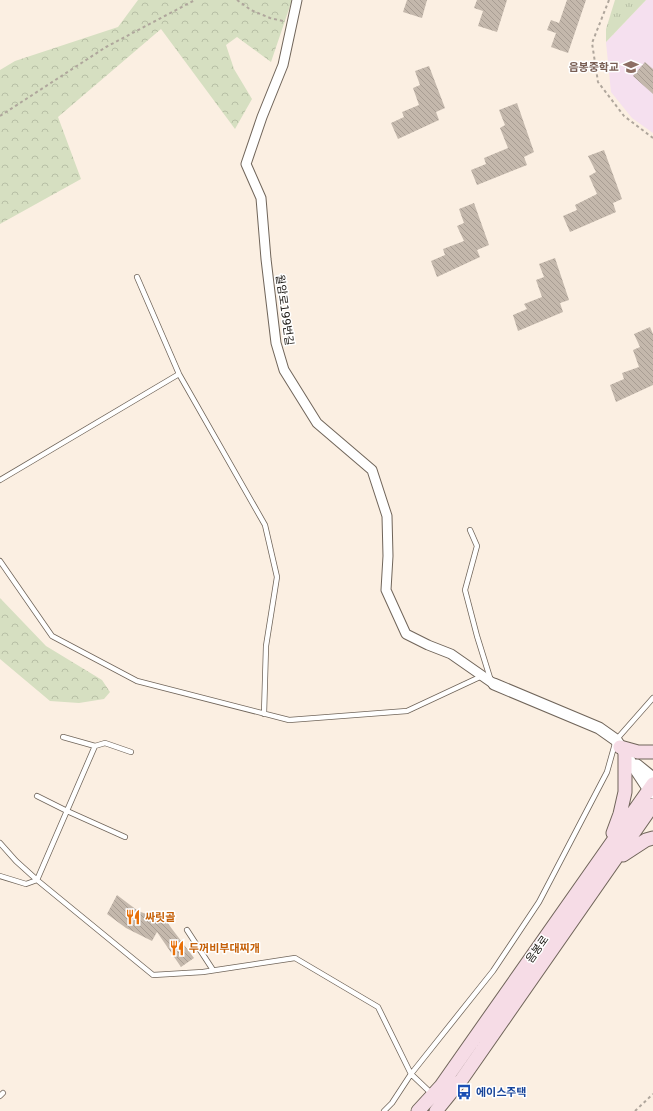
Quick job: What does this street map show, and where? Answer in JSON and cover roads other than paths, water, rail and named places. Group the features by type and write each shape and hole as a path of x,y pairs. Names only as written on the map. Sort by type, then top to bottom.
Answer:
{"main road":[{"path":"603,856 620,814 625,792 622,749 638,752 653,752"},
{"name":"음봉로","path":"418,1111 441,1086 652,786"},
{"name":"음봉로","path":"436,1111 462,1079 653,805"},
{"path":"616,859 646,840 653,838"}],"street":[{"name":"월암로199번길","path":"297,0 283,65 262,117 246,164 261,198 266,259 276,342 284,370 317,423 372,470 387,516 388,556 386,590 406,634 428,645 452,654 493,683"},
{"path":"493,683 599,728 622,749 652,786"}],"lane":[{"path":"137,278 179,374 265,525 277,577 266,646 264,714"},
{"path":"0,480 179,374"},
{"path":"470,530 477,546 465,590 477,636 493,683"},
{"path":"0,561 52,636 137,681 289,720 407,711 482,676"},
{"path":"384,1111 392,1103 411,1074 493,971 539,902 607,772 653,698"},
{"path":"63,737 95,746 104,743 131,752"},
{"path":"0,876 26,884 37,880 95,746"},
{"path":"37,796 125,837"},
{"path":"0,843 16,861 37,880 153,975 213,970 295,958 378,1007 411,1074 433,1094"},
{"path":"187,930 213,970"}],"place":[{"name":"음봉중학교","path":"631,67"},
{"name":"싸릿골","path":"133,917"},
{"name":"두꺼비부대찌개","path":"177,948"},
{"name":"에이스주택","path":"464,1092"}]}
